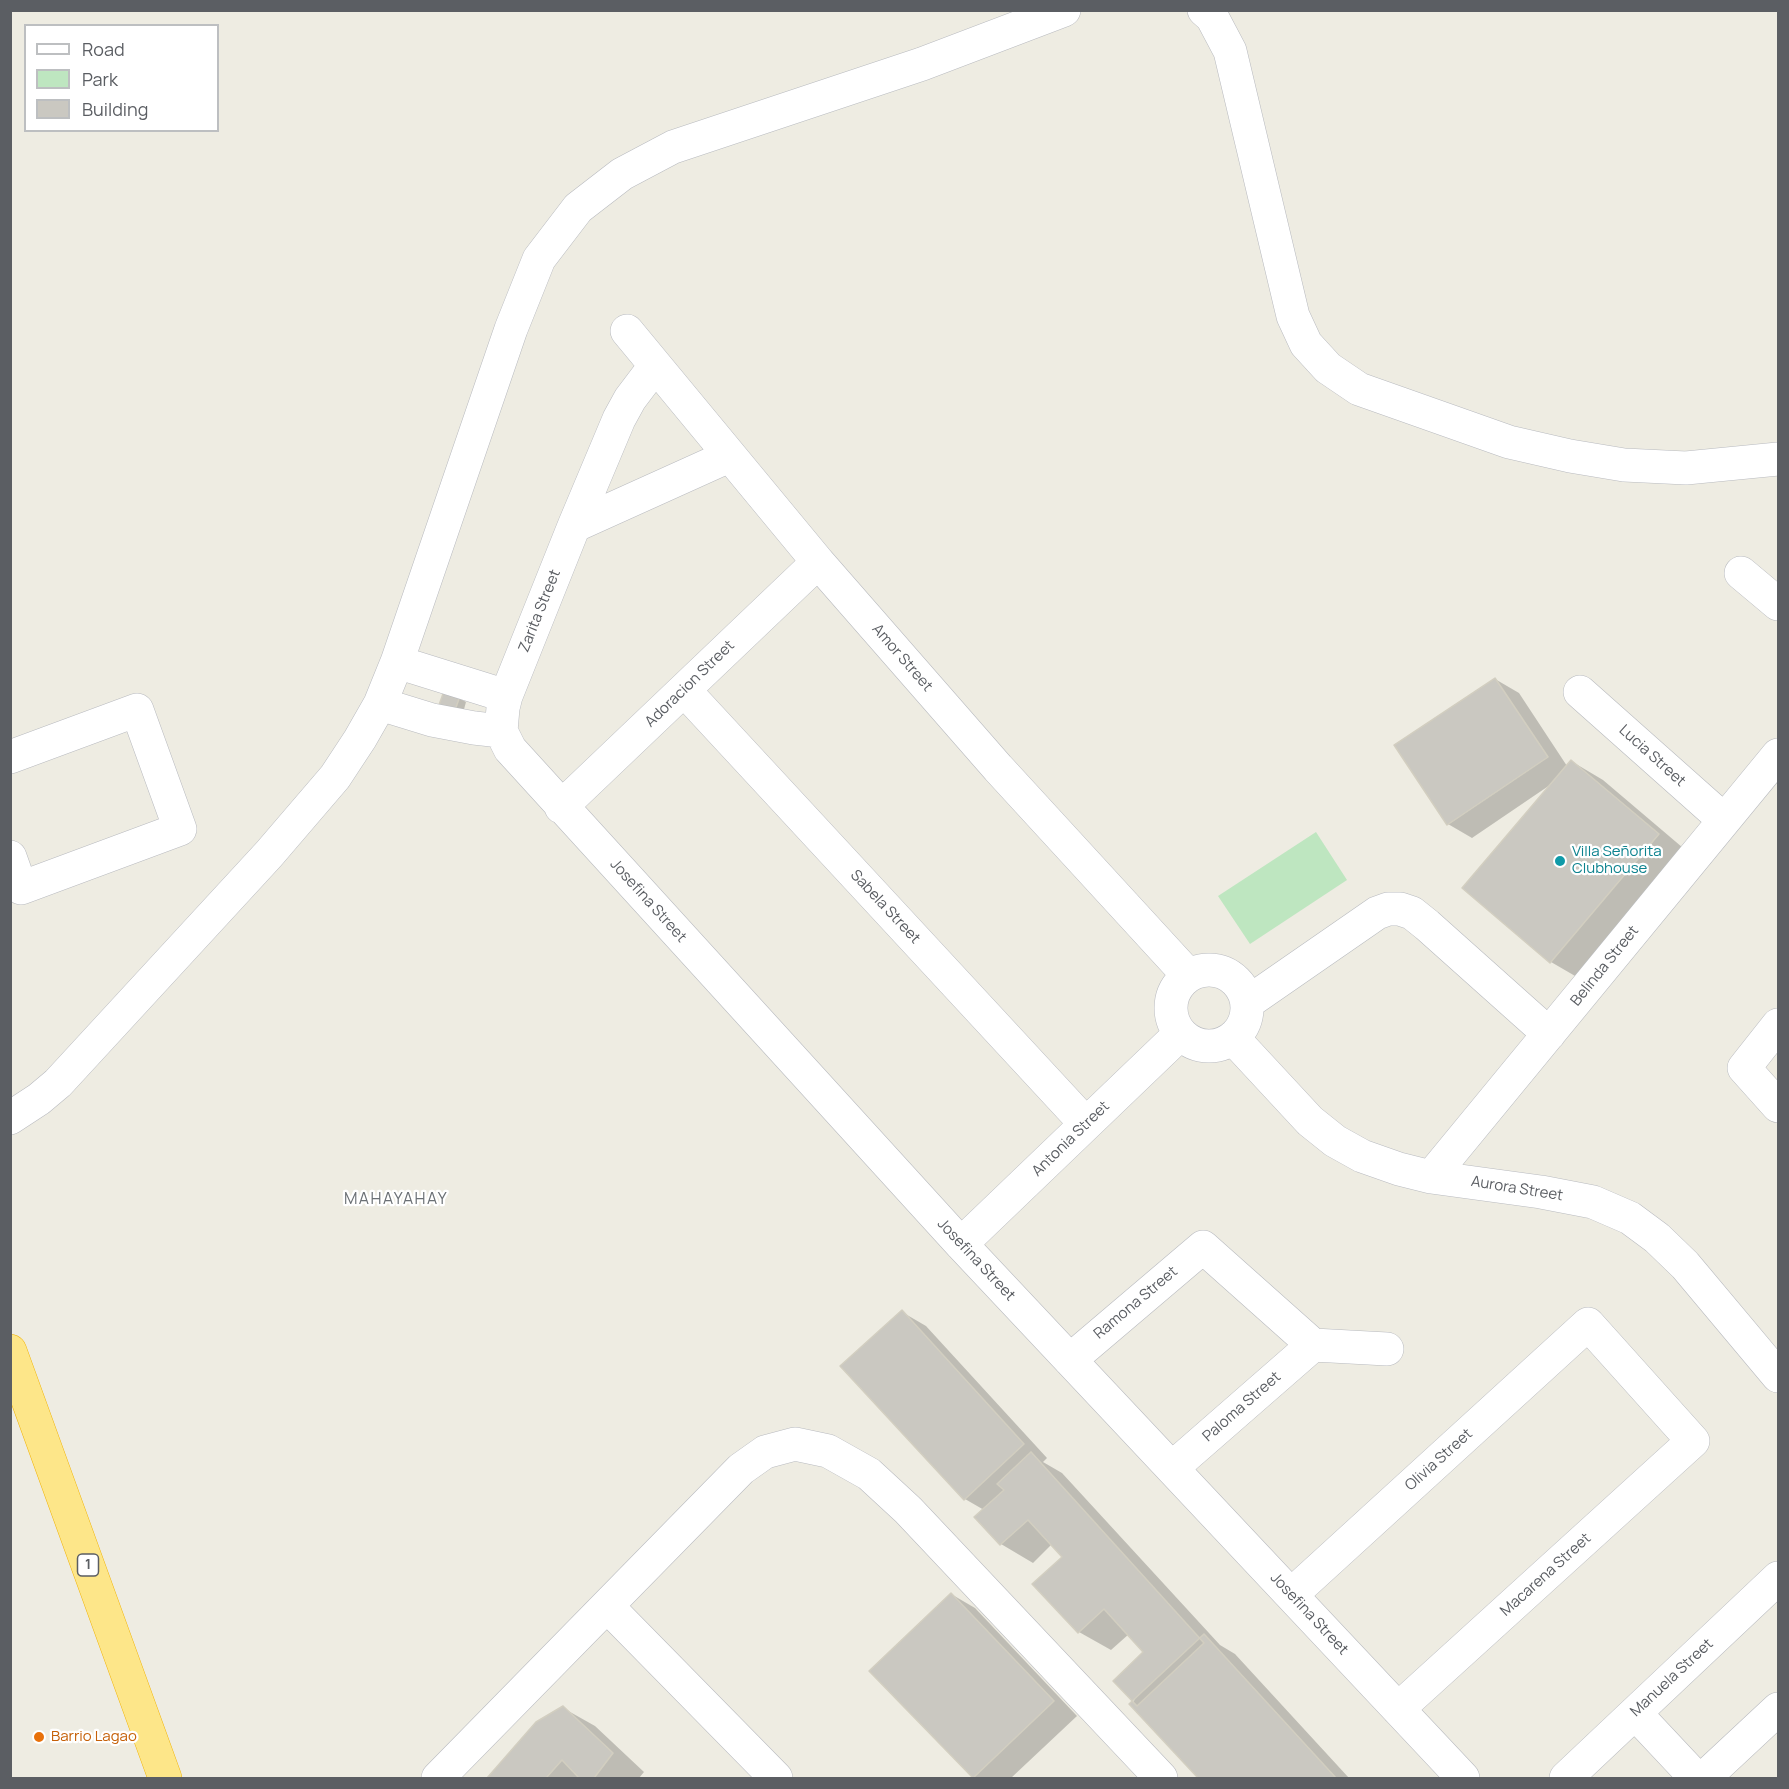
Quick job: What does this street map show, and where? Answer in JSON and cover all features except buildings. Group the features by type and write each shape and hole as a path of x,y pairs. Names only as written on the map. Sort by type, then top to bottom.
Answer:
{"highway":[{"name":"1","path":"10,1351 165,1779"}],"street":[{"path":"10,1118 58,1083 269,854 335,777 360,740 380,704 397,662 511,329 538,259 578,208 622,174 673,147 922,64 1064,10"},
{"path":"1204,10 1212,17 1230,51 1293,316 1306,344 1328,368 1359,389 1509,442 1570,456 1624,465 1686,468 1763,461"},
{"name":"Amor Street","path":"627,331 818,562 998,768 1188,975"},
{"name":"Zarita Street","path":"501,731 506,696 619,419 630,399 655,366"},
{"path":"574,526 729,456"},
{"name":"Adoracion Street","path":"561,807 818,562"},
{"path":"1741,573 1779,604"},
{"path":"397,662 506,696"},
{"name":"Sabela Street","path":"684,690 1086,1124"},
{"name":"Lucia Street","path":"1580,692 1724,820"},
{"path":"380,704 432,720 501,731"},
{"path":"10,757 137,710 180,829 21,888 10,857"},
{"name":"Josefina Street","path":"501,731 510,749 561,807 961,1244 1463,1779"},
{"name":"Belinda Street","path":"1431,1177 1779,754"},
{"path":"1247,1003 1377,913 1388,909 1400,909 1412,913 1427,925 1549,1034"},
{"path":"1212,969 1225,973 1235,980 1243,990 1247,1003 1245,1022 1233,1038 1224,1044 1201,1046 1190,1041 1180,1034 1171,1014 1174,993 1188,975 1212,969"},
{"path":"1779,1025 1744,1068 1779,1106"},
{"name":"Antonia Street","path":"961,1244 1180,1034"},
{"name":"Aurora Street","path":"1233,1038 1311,1120 1335,1140 1362,1156 1431,1177 1541,1192 1593,1202 1630,1218 1657,1238 1685,1265 1779,1376"},
{"name":"Ramona Street","path":"1070,1360 1203,1247 1313,1346"},
{"name":"Macarena Street","path":"1398,1709 1693,1441 1588,1324"},
{"name":"Olivia Street","path":"1290,1595 1588,1324"},
{"path":"1313,1346 1388,1349"},
{"name":"Paloma Street","path":"1172,1468 1313,1346"},
{"path":"438,1779 741,1469 765,1452 795,1444 828,1450 869,1474 908,1510 1161,1779"},
{"name":"Manuela Street","path":"1566,1779 1779,1578"},
{"path":"607,1606 776,1779"},
{"path":"1704,1779 1779,1708"},
{"path":"1635,1713 1696,1779"}],"green space":[{"path":"1316,832 1347,880 1250,944 1218,896"}],"place":[{"name":"Villa Señorita Clubhouse","path":"1560,861"},
{"name":"Barrio Lagao","path":"39,1737"}],"district":[{"name":"MAHAYAHAY","path":"396,1200"}]}
